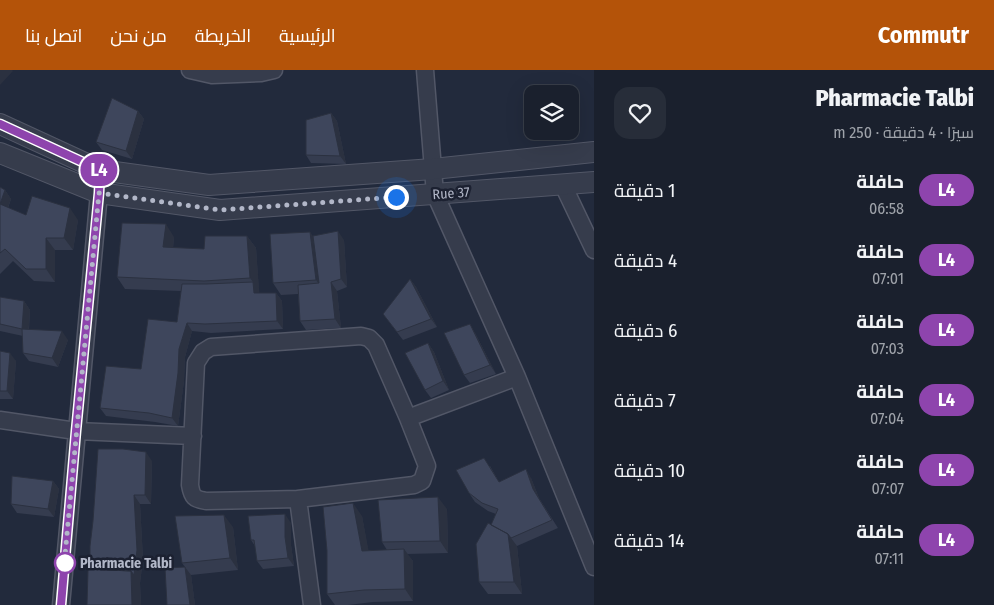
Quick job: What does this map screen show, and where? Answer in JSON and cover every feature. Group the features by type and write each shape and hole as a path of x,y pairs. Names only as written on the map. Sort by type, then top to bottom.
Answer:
{"street":[{"path":"190,70 212,75 261,73 274,70"},
{"path":"425,70 435,194 517,377 594,566"},
{"name":"Rue 37","path":"0,124 100,170 209,185 433,169 594,152"},
{"name":"Rue 37","path":"0,153 99,193 220,210 594,182"},
{"path":"61,605 100,170"},
{"path":"563,185 594,250"},
{"path":"361,336 369,338 376,345 408,418 427,466 422,481 414,486 298,499 206,501 197,500 192,494 190,485 196,363 203,352 211,347 361,336"},
{"path":"408,418 517,377"},
{"path":"0,420 76,431 193,436"},
{"path":"298,499 312,605"}],"building":[{"path":"112,98 138,111 126,151 96,142"},
{"path":"331,113 340,156 306,155 306,120"},
{"path":"0,187 5,190 0,204"},
{"path":"32,196 70,208 64,238 46,238 46,269 26,269 5,249 0,253 0,204 26,215"},
{"path":"122,223 166,224 163,247 204,249 205,236 247,236 250,278 204,281 117,277"},
{"path":"338,231 341,279 331,282 335,319 300,321 298,285 319,283 313,236"},
{"path":"310,232 316,280 273,283 270,234"},
{"path":"410,279 431,319 397,332 383,314"},
{"path":"253,282 254,293 276,293 277,321 187,323 179,349 172,418 149,413 100,408 106,366 141,369 148,319 177,322 182,284"},
{"path":"0,297 24,301 22,329 0,324"},
{"path":"470,324 490,365 464,375 444,333"},
{"path":"22,329 62,331 52,358 23,353"},
{"path":"428,343 443,381 425,390 405,353"},
{"path":"0,351 10,353 7,391 0,391"},
{"path":"98,449 123,449 146,452 145,495 134,495 137,550 134,575 131,571 90,569 90,546"},
{"path":"484,458 499,482 526,469 533,489 552,520 511,538 508,534 491,525 498,509 482,503 469,493 456,470"},
{"path":"12,476 53,481 48,509 11,504"},
{"path":"438,497 440,541 382,542 378,500"},
{"path":"353,503 362,551 404,549 405,589 364,590 327,594 327,551 323,507"},
{"path":"285,514 285,537 288,558 257,561 254,540 251,540 248,516"},
{"path":"224,515 230,558 182,563 175,516"},
{"path":"488,523 508,534 514,582 479,582 476,544"},
{"path":"185,567 190,605 167,605 165,568"},
{"path":"88,569 131,571 132,605 87,605"}],"bus line":[{"name":"L4","path":"0,124 100,170 61,605"}],"place":[{"name":"Pharmacie Talbi","path":"65,563"}],"route":[{"path":"65,563 64,566 99,193 220,210 396,197"}]}
